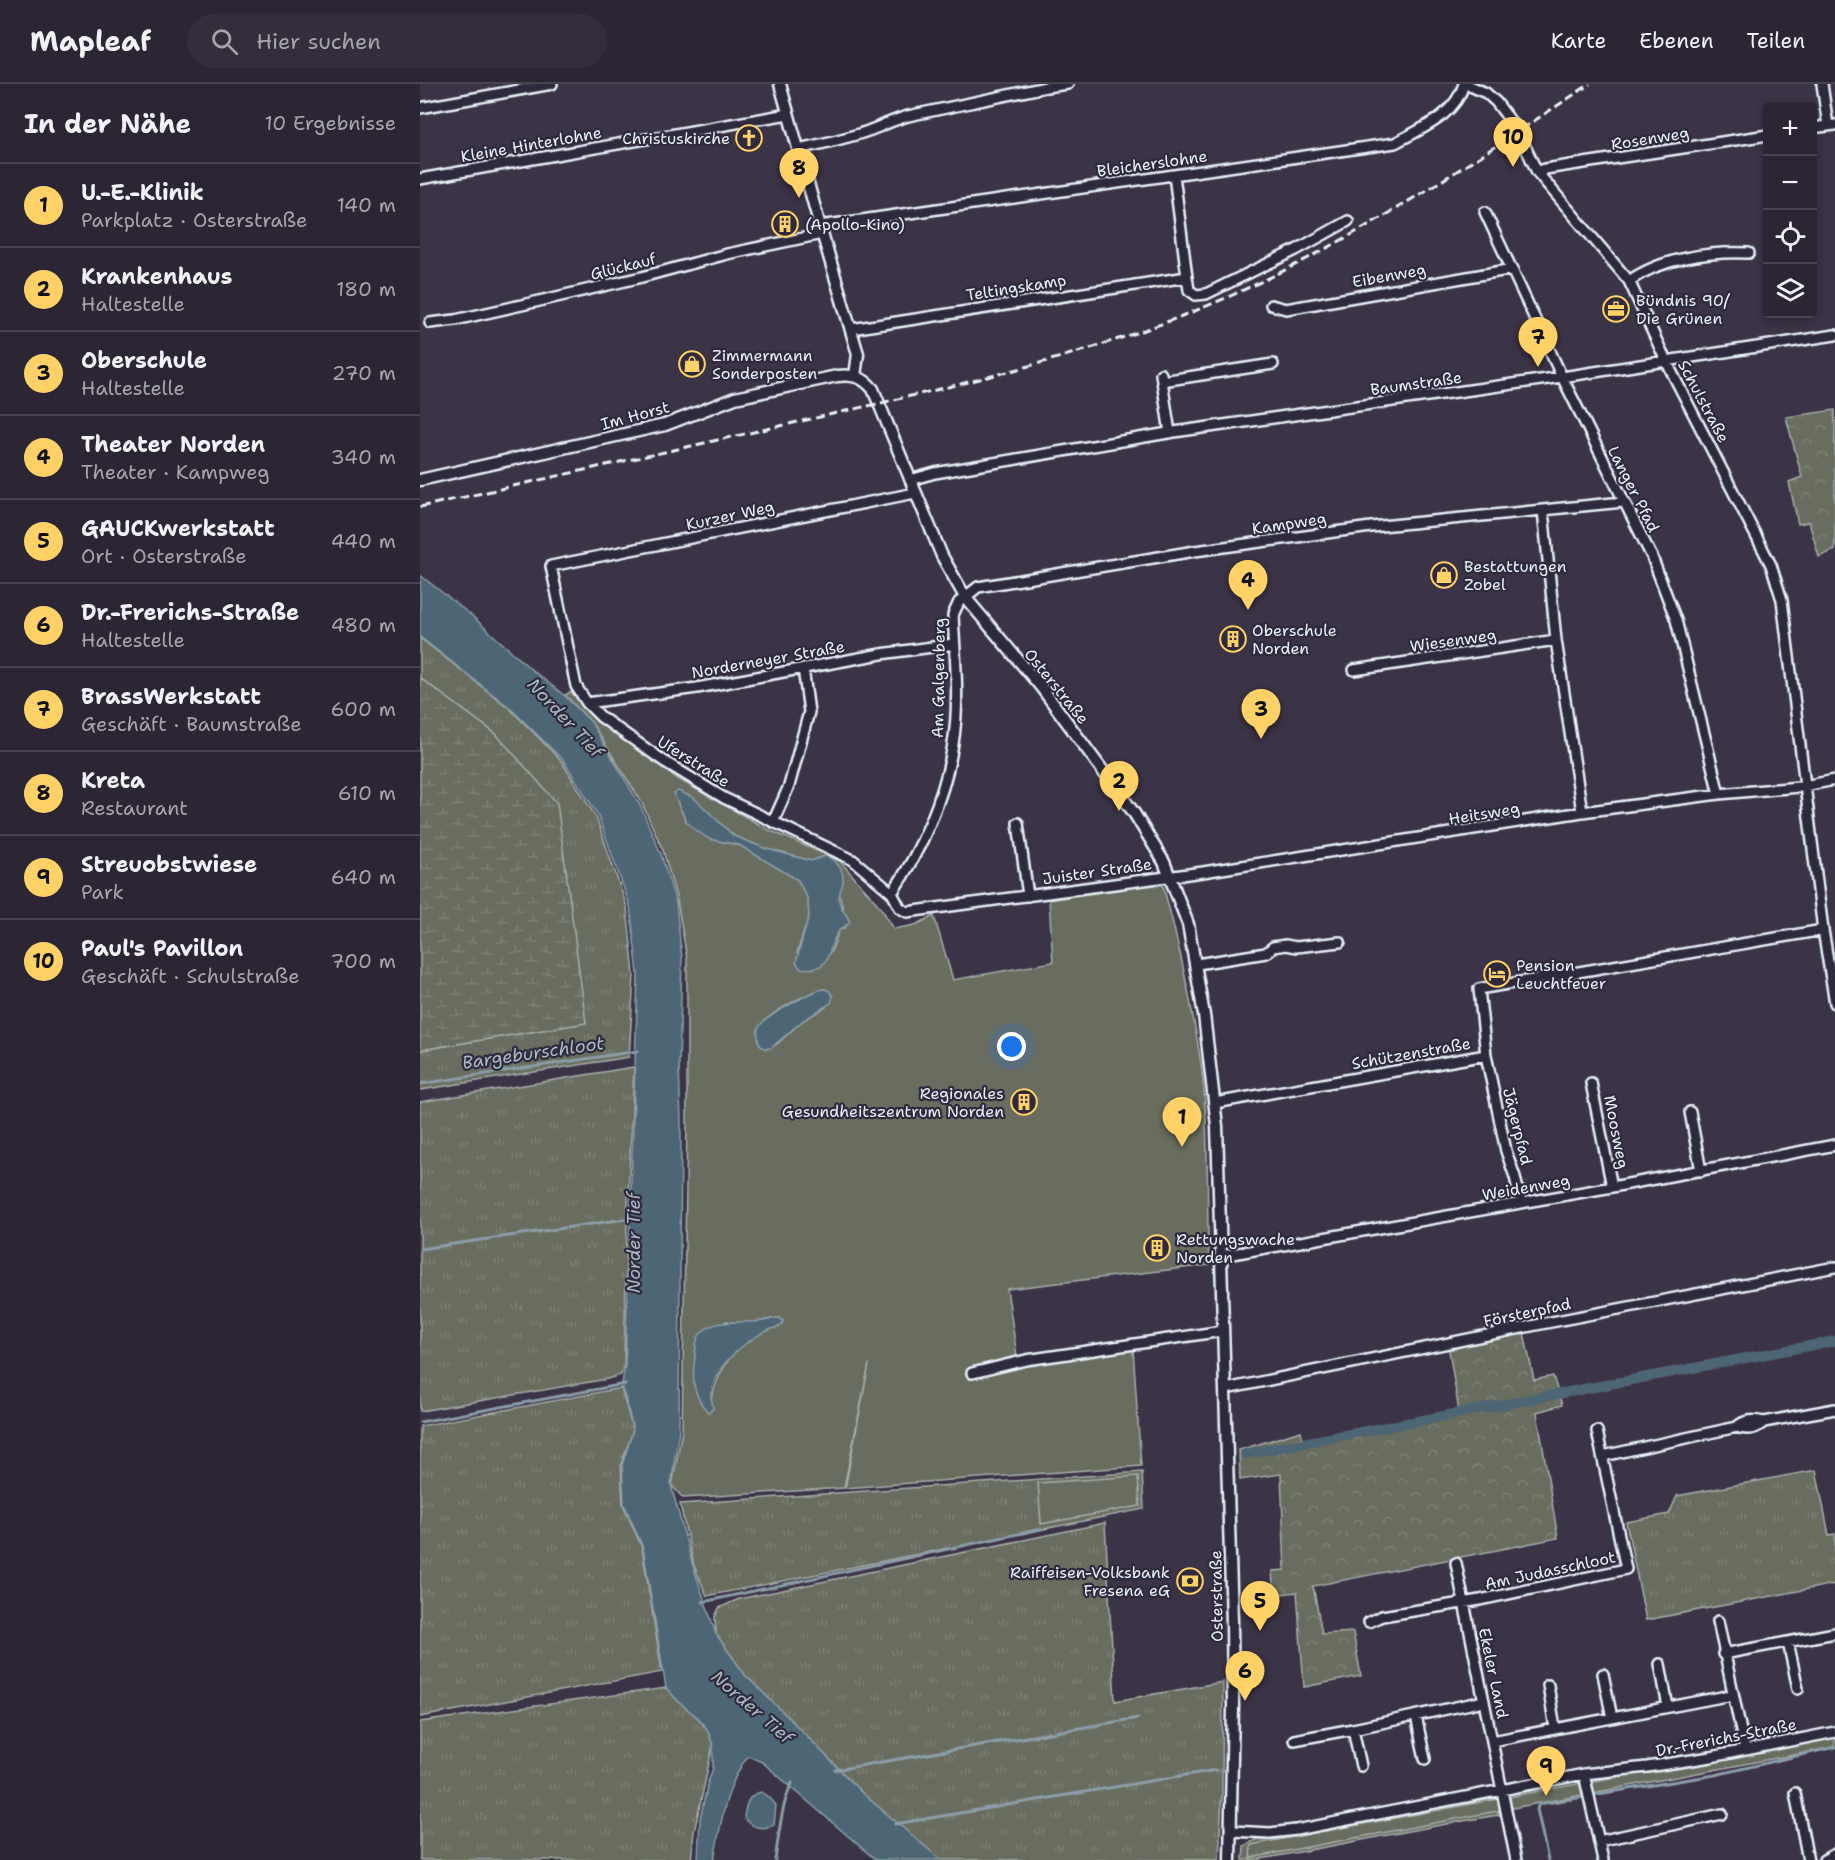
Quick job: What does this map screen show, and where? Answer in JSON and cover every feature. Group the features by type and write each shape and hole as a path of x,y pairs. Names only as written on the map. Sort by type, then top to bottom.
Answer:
{"street":[{"path":"420,108 552,84"},
{"path":"780,84 858,354 855,376"},
{"path":"798,149 852,136 888,121 908,116 1046,85 1068,84"},
{"name":"Schulstraße","path":"1465,84 1479,89 1496,102 1518,131 1538,172 1629,281 1666,361 1756,533 1777,582 1783,610 1823,930 1835,1003"},
{"name":"Bleicherslohne","path":"821,230 1395,143 1435,121 1461,94 1465,84"},
{"path":"1822,84 1831,126"},
{"name":"Kleine Hinterlohne","path":"420,179 788,114"},
{"name":"Rosenweg","path":"1538,172 1545,169 1763,136"},
{"path":"1174,175 1189,290 1196,295 1206,294 1296,250 1348,221"},
{"name":"Langer Pfad","path":"1485,212 1562,378 1652,556 1676,620 1719,794"},
{"name":"Glückauf","path":"430,323 535,303 821,230"},
{"path":"1629,281 1666,262 1729,252 1749,254"},
{"name":"Eibenweg","path":"1271,305 1286,309 1513,269"},
{"name":"Teltingskamp","path":"851,328 1187,277"},
{"name":"Baumstraße","path":"910,480 935,473 1170,433 1562,378 1835,335"},
{"path":"1170,433 1161,378 1273,364"},
{"name":"Im Horst","path":"420,480 664,425 735,398 837,376 855,376"},
{"name":"Osterstraße","path":"855,376 865,381 873,389 942,556 964,597 1041,687 1134,813 1170,876 1188,924 1197,964 1215,1102 1226,1389 1232,1643 1230,1860"},
{"name":"Kurzer Weg","path":"552,566 915,493"},
{"name":"Kampweg","path":"964,597 978,587 1195,551 1371,527 1623,502"},
{"path":"1543,510 1556,640 1581,812"},
{"name":"Uferstraße","path":"552,566 576,686 587,703 601,717 665,762 724,798 853,860 892,893 900,908 907,912"},
{"name":"Am Galgenberg","path":"892,893 926,831 950,755 956,696 953,615 964,597"},
{"name":"Wiesenweg","path":"1354,670 1556,640"},
{"name":"Norderneyer Straße","path":"587,703 697,688 881,654 954,644"},
{"path":"773,822 789,786 809,712 803,668"},
{"name":"Heitsweg","path":"1170,876 1581,812 1719,794 1804,786 1835,780"},
{"name":"Juister Straße","path":"1018,823 1028,896"},
{"name":"Juister Straße","path":"907,912 1170,876"},
{"name":"Schützenstraße","path":"1215,1102 1486,1055 1479,989 1823,930"},
{"path":"1197,964 1266,953 1273,946 1296,947 1340,942"},
{"name":"Jägerpfad","path":"1486,1055 1506,1151 1521,1203"},
{"name":"Moosweg","path":"1591,1083 1612,1187"},
{"path":"1690,1112 1701,1171"},
{"name":"Weidenweg","path":"1221,1256 1835,1145"},
{"name":"Försterpfad","path":"1226,1389 1541,1324 1835,1267"},
{"path":"972,1373 1026,1360 1223,1331"},
{"path":"1603,1456 1737,1427 1744,1430 1757,1427 1764,1422 1835,1409"},
{"name":"Am Judasschloot","path":"1369,1622 1382,1616 1626,1569 1597,1431"},
{"name":"Ekeler Land","path":"1456,1563 1516,1860"},
{"path":"1718,1622 1744,1750"},
{"path":"1723,1653 1835,1633"},
{"path":"1788,1642 1798,1689"},
{"path":"1660,1664 1668,1707"},
{"path":"1603,1674 1612,1718"},
{"path":"1548,1685 1556,1728"},
{"path":"1492,1740 1732,1695"},
{"path":"1294,1740 1353,1730 1484,1701"},
{"path":"1416,1716 1425,1759"},
{"path":"1353,1730 1361,1766"},
{"name":"Dr.-Frerichs-Straße","path":"1232,1831 1270,1833 1296,1830 1584,1774 1647,1767 1835,1732"},
{"path":"1584,1774 1603,1860"},
{"path":"1795,1793 1808,1860"},
{"path":"1599,1841 1722,1814"},
{"path":"1824,1860 1835,1854"}],"green space":[{"path":"1835,410 1835,550 1819,557 1809,522 1798,524 1789,482 1802,477 1786,417"},
{"path":"420,638 509,708 542,741 562,762 596,817 627,907 634,975 629,1057 420,1090 420,1050 586,1023 496,734 420,678"},
{"path":"420,678 496,734 557,803 586,1023 420,1050"},
{"path":"571,692 602,722 678,779 769,830 840,861 881,908 894,929 915,925 934,916 953,980 1053,962 1049,900 1141,885 1163,885 1185,974 1201,1064 1207,1139 1209,1265 1007,1289 1017,1356 1133,1349 1141,1466 845,1488 869,1364 844,1488 683,1498 672,1486 682,1430 687,959 677,900 663,850 641,801 591,722 565,695","holes":["678,804 720,823 734,836 764,848 811,861 826,856 841,900 846,927 839,930 831,952 797,953 809,916 808,900 798,880 739,845 709,839 686,821","823,989 826,1007 802,1021 777,1044 766,1049 758,1029 763,1023 787,1005","779,1318 783,1321 781,1326 751,1338 731,1357 717,1382 708,1412 695,1387 696,1344 726,1321 746,1323"]},
{"path":"634,1067 627,1221 624,1365 621,1375 420,1411 420,1102"},
{"path":"1523,1328 1534,1380 1553,1376 1562,1405 1537,1412 1558,1538 1313,1586 1322,1634 1353,1632 1361,1676 1304,1687 1297,1592 1274,1595 1272,1571 1285,1570 1281,1474 1240,1480 1239,1450 1301,1431 1304,1444 1459,1412 1448,1344"},
{"path":"621,1388 633,1430 621,1465 623,1504 642,1548 662,1672 420,1717 420,1426"},
{"path":"1816,1470 1829,1535 1835,1534 1835,1584 1646,1620 1626,1522 1669,1514 1677,1496"},
{"path":"1142,1472 1144,1509 707,1596 694,1566 680,1504"},
{"path":"1138,1476 1140,1506 1041,1524 1038,1483"},
{"path":"1105,1523 1115,1701 1223,1682 1219,1860 941,1860 862,1793 745,1675 716,1634 715,1617 719,1608 739,1599"},
{"path":"666,1688 707,1729 713,1745 694,1832 691,1860 420,1860 420,1722"},
{"path":"1835,1736 1835,1747 1250,1858 1251,1845"},
{"path":"1495,1798 1499,1815 1255,1860 1243,1860 1244,1846 1257,1839 1280,1839"}],"water":[{"name":"Norder Tief","path":"420,575 472,616 532,670 565,696 591,722 640,805 661,854 676,903 682,959 679,1065 681,1122 679,1430 671,1485 693,1566 716,1634 745,1675 862,1793 941,1860 876,1860 762,1762 748,1756 729,1793 714,1860 698,1860 700,1819 713,1768 713,1745 707,1729 666,1688 643,1548 624,1504 622,1465 633,1430 622,1384 625,1366 638,974 630,906 598,815 563,760 509,707 420,637"},
{"path":"678,791 694,798 734,836 764,848 811,861 826,856 836,863 843,878 839,901 850,922 840,930 824,963 811,969 800,968 796,962 809,916 808,900 798,880 739,845 709,839 694,829 686,821 674,794"},
{"path":"823,989 828,990 833,996 831,1003 802,1021 771,1048 761,1046 758,1029 761,1024 787,1006"},
{"path":"779,1318 783,1321 781,1326 759,1335 727,1361 713,1383 711,1395 713,1409 708,1412 697,1396 694,1385 696,1345 700,1334 720,1323"},
{"path":"762,1792 776,1805 774,1825 757,1827 750,1824 744,1817 748,1800"}],"waterway":[{"name":"Bargeburschloot","path":"420,1084 638,1051"},
{"name":"Norder Tief","path":"420,1249 632,1218"},
{"path":"1245,1454 1835,1341"},
{"path":"420,1422 625,1384"},
{"path":"703,1602 1041,1529"},
{"path":"835,1770 1138,1718"},
{"path":"1592,1795 1715,1775 1835,1747"},
{"path":"895,1824 1216,1770"},
{"path":"775,1860 783,1811 792,1783"},
{"path":"1548,1860 1537,1809 1539,1804 1584,1797"}],"railway":[{"path":"420,507 970,382 1069,355 1166,322 1264,281 1360,230 1590,84"}],"place":[{"name":"Christuskirche","path":"749,138"},
{"name":"Paul's Pavillon","path":"1513,167"},
{"name":"Kreta","path":"799,198"},
{"name":"(Apollo-Kino)","path":"785,224"},
{"name":"Bündnis 90/ Die Grünen","path":"1616,309"},
{"name":"Zimmermann Sonderposten","path":"692,364"},
{"name":"BrassWerkstatt","path":"1538,367"},
{"name":"Bestattungen Zobel","path":"1444,575"},
{"name":"Theater Norden","path":"1248,610"},
{"name":"Oberschule Norden","path":"1233,639"},
{"name":"Oberschule","path":"1261,739"},
{"name":"Krankenhaus","path":"1119,811"},
{"name":"Pension Leuchtfeuer","path":"1497,974"},
{"name":"Regionales Gesundheitszentrum Norden","path":"1024,1102"},
{"name":"U.-E.-Klinik","path":"1182,1147"},
{"name":"Rettungswache Norden","path":"1157,1248"},
{"name":"Raiffeisen-Volksbank Fresena eG","path":"1190,1581"},
{"name":"GAUCKwerkstatt","path":"1260,1631"},
{"name":"Dr.-Frerichs-Straße","path":"1245,1701"},
{"name":"Streuobstwiese","path":"1546,1796"}]}
